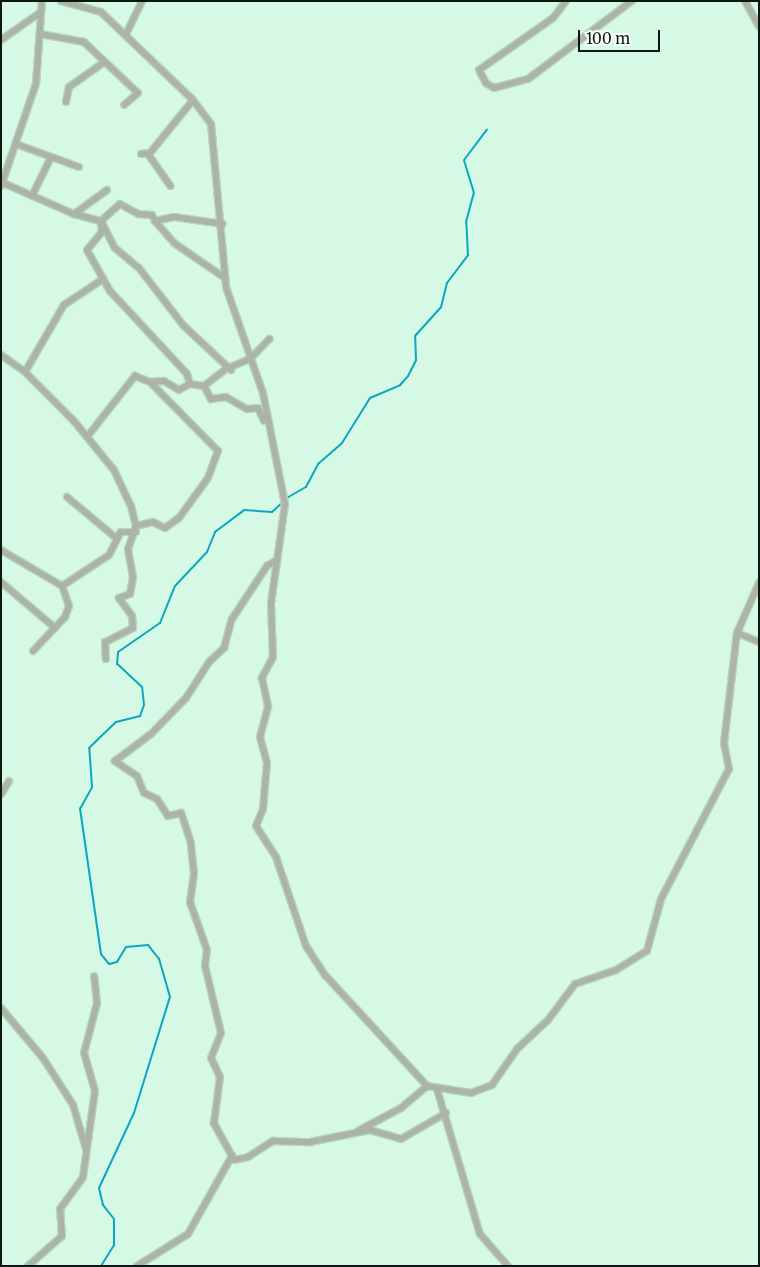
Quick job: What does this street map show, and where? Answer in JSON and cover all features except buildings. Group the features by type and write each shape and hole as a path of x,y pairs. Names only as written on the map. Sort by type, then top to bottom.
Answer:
{"street":[{"path":"42,1 36,84 2,183 74,214 101,221 115,248 139,268 183,324 231,370"},
{"path":"61,1 87,4 101,12 193,100 211,124 224,224 225,278 250,359 263,393 270,438 285,504 271,603 273,657 262,678 268,707 260,737 267,763 263,809 256,826 276,857 306,946 325,975 427,1086 471,1093 492,1085 517,1049 552,1016 575,984 616,970 647,951 662,899 729,769 724,743 737,633 759,583"},
{"path":"126,34 142,1"},
{"path":"566,1 553,18 479,70 486,84 494,88 528,79 632,1"},
{"path":"745,1 759,26"},
{"path":"1,40 41,12"},
{"path":"40,34 76,38 138,93 124,105"},
{"path":"66,102 69,87 103,63"},
{"path":"148,154 193,100"},
{"path":"16,144 79,167"},
{"path":"141,154 148,154"},
{"path":"148,154 170,186"},
{"path":"32,196 51,157"},
{"path":"74,214 107,190"},
{"path":"101,221 120,204 138,214 152,215 174,243 225,278"},
{"path":"155,221 174,217 224,224"},
{"path":"101,221 102,232 87,250 103,279 190,384"},
{"path":"25,372 64,305 103,279"},
{"path":"150,382 164,381 179,390 190,384 204,386 250,359 269,340"},
{"path":"1,355 25,372 87,437 114,470 136,529 128,549 130,594 119,598 132,616 133,628 105,642 106,659"},
{"path":"66,497 116,538 121,532 136,529 153,522 165,528 179,518 208,478 218,451 150,382 137,376 131,379 87,437"},
{"path":"204,386 211,399 226,397 247,409 258,408 270,438"},
{"path":"62,586 109,555 121,532"},
{"path":"1,550 62,586 69,606 54,628 33,652"},
{"path":"277,560 267,566 232,619 224,648 209,662 186,698 151,734 115,761 137,776 144,792 156,799 168,816 181,813 191,843 194,874 190,902 204,938 205,966 221,1033 211,1058 220,1077 214,1123 234,1160 248,1157 273,1141 310,1142 358,1131 384,1131 402,1139 446,1113"},
{"path":"1,582 54,628"},
{"path":"737,633 759,642"},
{"path":"1,794 9,781"},
{"path":"28,1266 62,1236 60,1209 83,1176 95,1091 84,1053 97,1003 94,976"},
{"path":"1,1008 43,1058 73,1105 86,1150"},
{"path":"358,1131 401,1108 427,1086"},
{"path":"437,1089 446,1113 480,1234 508,1266"},
{"path":"137,1266 188,1234 232,1156"}],"waterway":[{"path":"285,499 306,487 318,464 342,443 370,398 400,385 408,376 416,360 415,336 441,307 447,283 468,255 466,222 474,193 464,160 487,130"},
{"path":"101,1266 114,1245 114,1219 103,1205 99,1188 134,1113 170,997 159,959 148,945 126,947 117,962 109,964 101,954 80,809 92,787 89,748 116,722 140,716 144,705 142,687 117,664 118,652 160,623 175,586 207,552 215,532 244,510 272,512 282,503"}]}
